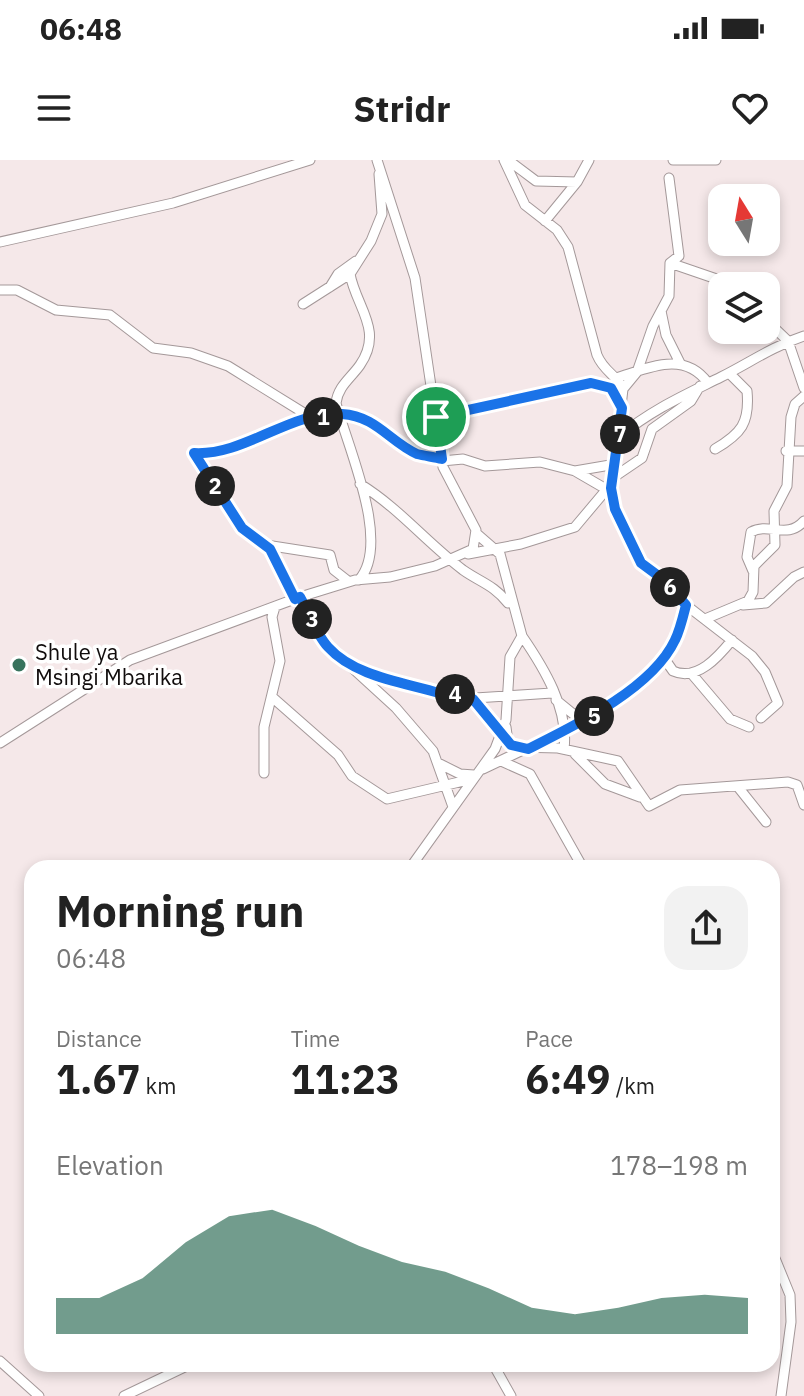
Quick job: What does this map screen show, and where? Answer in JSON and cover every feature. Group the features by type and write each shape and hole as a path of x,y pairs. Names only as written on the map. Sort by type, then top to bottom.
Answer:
{"street":[{"path":"0,242 173,203 310,160"},
{"path":"506,160 536,181 577,182"},
{"path":"506,160 519,196 568,247 597,355 603,369 616,378 623,389 620,436 610,483 615,509 641,563 664,580 686,605 761,666 776,694 778,706 761,718"},
{"path":"673,160 716,160"},
{"path":"545,221 577,182 586,162"},
{"path":"303,304 350,274 371,241 382,214 378,164"},
{"path":"378,164 415,278 443,463 477,534 477,543 467,554"},
{"path":"669,178 679,253 678,259 670,263"},
{"path":"328,290 338,274 356,261"},
{"path":"670,263 708,276"},
{"path":"623,389 637,372 669,296 670,263"},
{"path":"350,274 355,295 368,318 369,335 362,363 339,392 339,414 372,536 366,571 354,580"},
{"path":"0,290 17,290 56,310 110,315 153,348 191,353 228,366 301,415 314,419"},
{"path":"661,311 666,335 680,363"},
{"path":"780,333 788,341 804,388"},
{"path":"620,436 643,418 729,373 772,346 804,336"},
{"path":"616,378 680,363 697,368 704,384"},
{"path":"715,449 741,432 744,424 747,391 729,373"},
{"path":"436,417 591,383 611,388 622,411 643,418"},
{"path":"0,743 130,660 354,580 400,576 467,554 497,549 575,527 610,483 642,458 652,429 691,401 704,384"},
{"path":"753,571 760,558 775,545 774,511 787,486 786,451 802,399"},
{"path":"453,807 440,764 396,708 326,644 266,545 242,528 194,453 230,447 314,419 339,414 376,423 416,453 443,463 463,459 485,466 540,462 610,483"},
{"path":"786,451 804,451"},
{"path":"575,471 616,464"},
{"path":"360,484 400,513 466,572 496,587 513,608"},
{"path":"743,605 753,592 753,571 747,557 749,535 759,528 777,532 795,529 804,521"},
{"path":"477,534 497,549 522,636 541,667 565,728 564,749"},
{"path":"266,545 331,555 334,570 354,580"},
{"path":"705,619 743,605 766,603 794,577 804,572"},
{"path":"272,697 338,755 352,776 387,799 477,773 583,722 625,693 664,658 676,639 686,605"},
{"path":"264,773 264,727 280,657 272,617 275,607"},
{"path":"508,760 506,720 510,657 522,636"},
{"path":"664,658 673,671 691,673 711,662 732,640"},
{"path":"357,670 439,693 451,689 460,699 552,696 583,722"},
{"path":"691,673 730,719 749,727"},
{"path":"473,699 508,742 528,749 564,749 575,754 605,784 642,799"},
{"path":"416,860 477,773 506,720"},
{"path":"575,754 598,755 618,761 649,806 680,790 759,792 774,784 797,785 804,805"},
{"path":"476,759 477,773"},
{"path":"508,760 530,774 578,860"},
{"path":"440,764 460,774 477,773"},
{"path":"741,790 766,822"},
{"path":"780,1271 790,1295 791,1322 781,1396"},
{"path":"0,1361 39,1396"},
{"path":"124,1396 174,1372"},
{"path":"498,1372 511,1396"}],"place":[{"name":"Shule ya Msingi Mbarika","path":"19,665"}],"route":[{"path":"591,383 611,388 622,408 611,488 615,509 641,563 664,580 686,605 676,639 658,665 592,717 528,749 511,745 473,699 458,699 451,689 439,693 357,670 337,655 326,644 300,597 295,599 268,547 242,528 194,453 230,447 304,421 342,414 376,423 416,453 442,459 436,417 591,383"}]}
